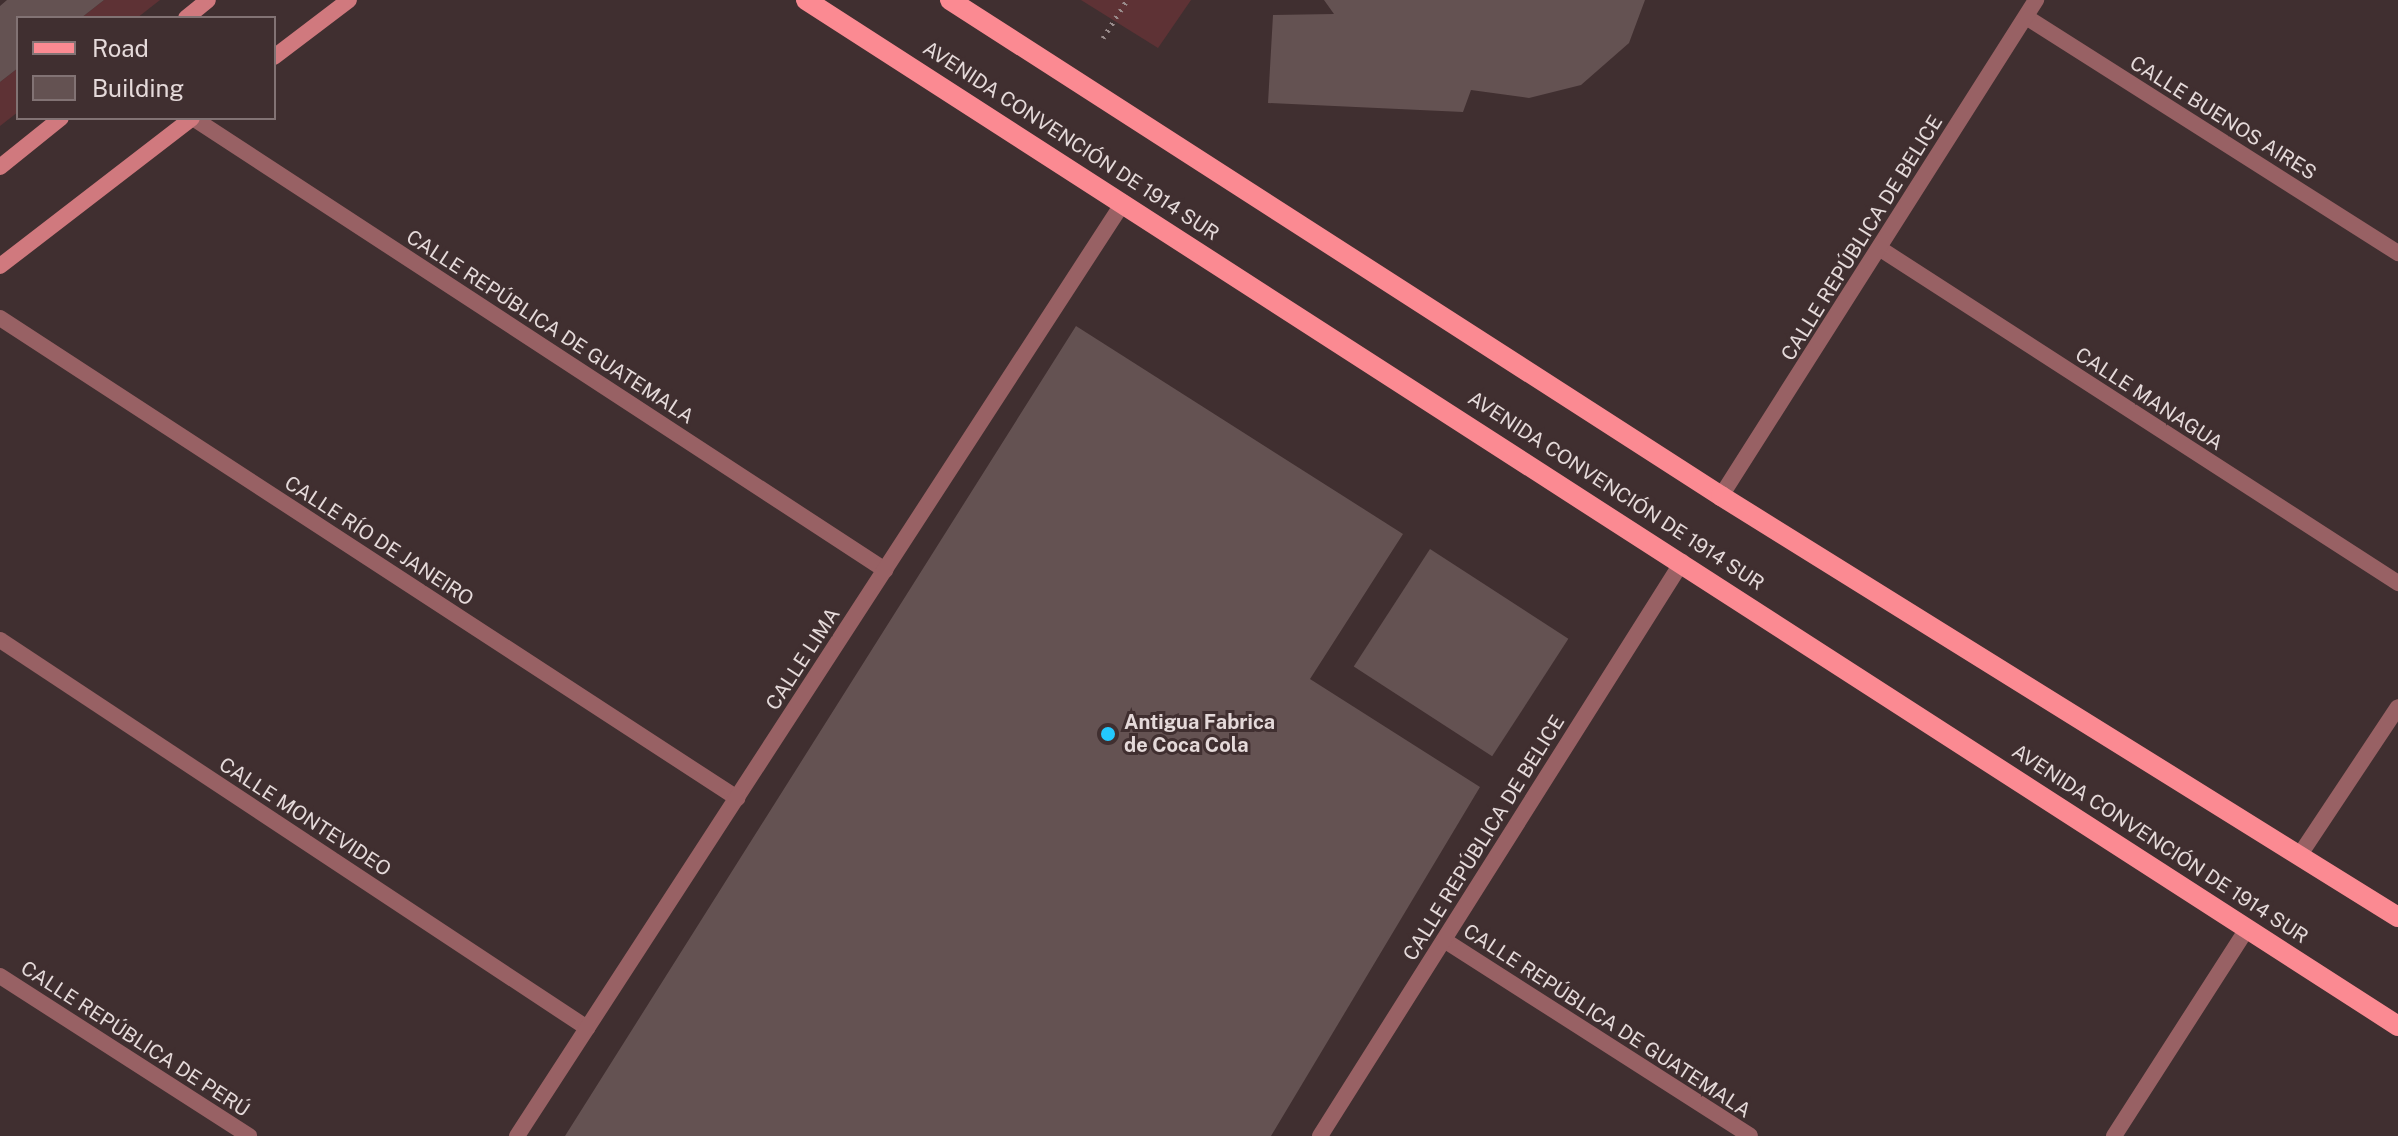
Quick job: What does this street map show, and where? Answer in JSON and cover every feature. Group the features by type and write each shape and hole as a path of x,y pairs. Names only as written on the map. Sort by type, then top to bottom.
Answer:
{"main road":[{"path":"188,16 208,0"},
{"path":"276,55 349,0"},
{"name":"AVENIDA CONVENCIÓN DE 1914 SUR","path":"806,0 2398,1026"},
{"path":"950,0 1721,496 2301,853 2398,917"},
{"path":"0,167 59,120"},
{"path":"0,266 189,120"}],"street":[{"name":"CALLE REPÚBLICA DE BELICE","path":"1721,496 2036,0"},
{"name":"CALLE BUENOS AIRES","path":"2026,17 2398,253"},
{"name":"CALLE REPÚBLICA DE GUATEMALA","path":"195,120 885,570"},
{"name":"CALLE LIMA","path":"517,1136 1123,203"},
{"name":"CALLE MANAGUA","path":"1879,248 2398,583"},
{"name":"CALLE RÍO DE JANEIRO","path":"0,318 737,798"},
{"name":"CALLE REPÚBLICA DE BELICE","path":"1320,1136 1682,562"},
{"name":"CALLE MONTEVIDEO","path":"0,640 587,1028"},
{"path":"2301,853 2398,707"},
{"path":"2114,1136 2247,929"},
{"name":"CALLE REPÚBLICA DE GUATEMALA","path":"1444,940 1750,1136"},
{"name":"CALLE REPÚBLICA DE PERÚ","path":"0,976 249,1136"}],"path":[{"path":"1103,38 1127,0"}],"shaded area":[{"path":"104,0 160,0 140,16 84,16"},
{"path":"1081,0 1191,0 1158,48"},
{"path":"16,70 16,114 0,126 0,82"}],"building":[{"path":"7,0 104,0 84,16 16,16 16,70 0,82 0,6"},
{"path":"1324,0 1645,0 1629,43 1581,85 1529,98 1471,90 1463,112 1268,103 1273,15 1334,14"},
{"name":"Antigua Fabrica de Coca Cola","path":"1076,326 1403,534 1310,679 1480,787 1271,1136 565,1136"},
{"path":"1430,549 1568,639 1492,756 1354,666"}],"place":[{"name":"Antigua Fabrica de Coca Cola","path":"1108,734"}]}
